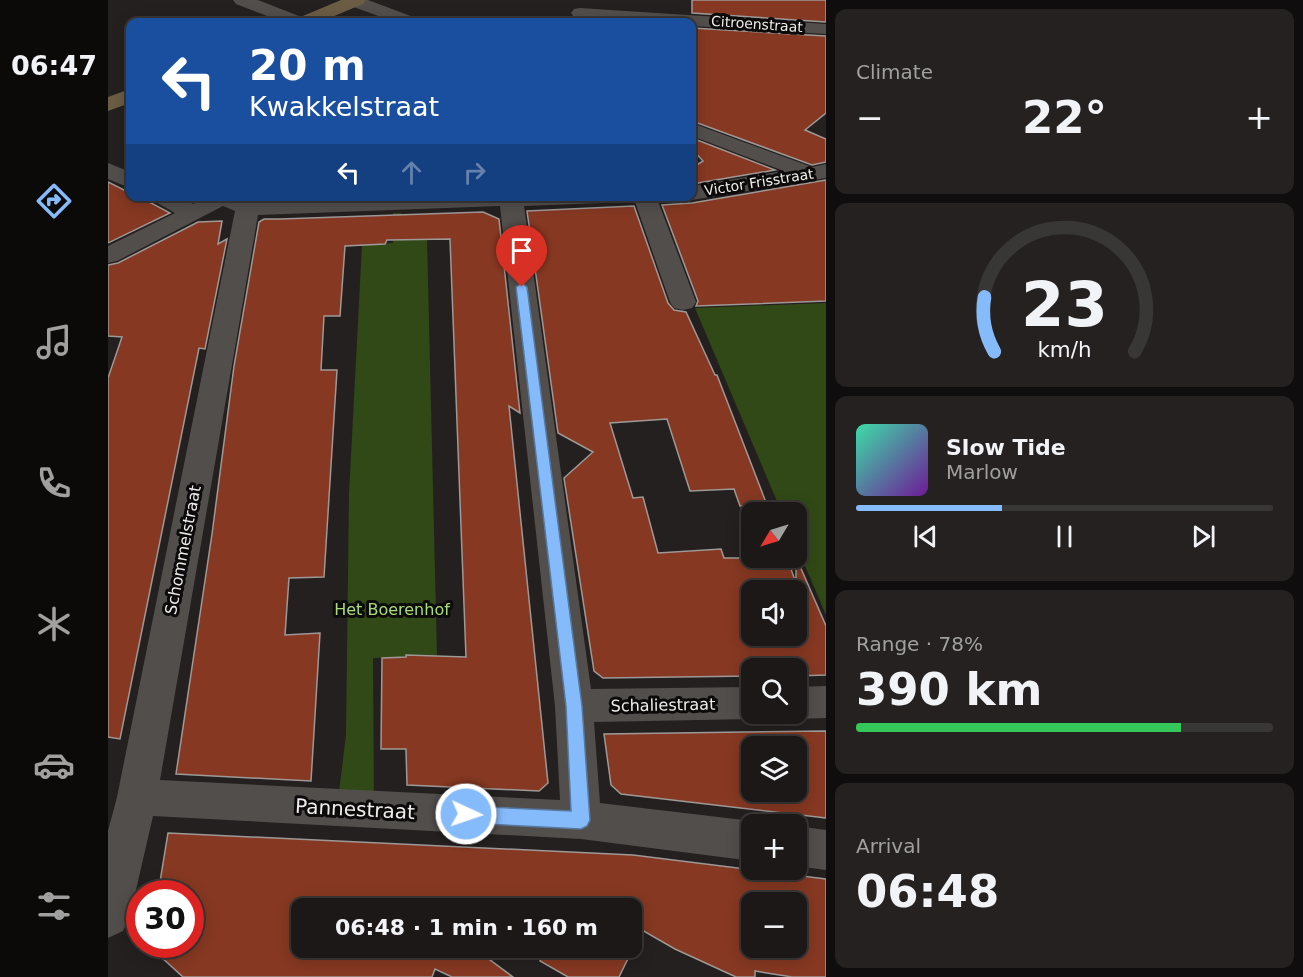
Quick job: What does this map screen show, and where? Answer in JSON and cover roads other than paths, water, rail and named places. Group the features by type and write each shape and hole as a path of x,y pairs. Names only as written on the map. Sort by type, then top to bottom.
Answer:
{"street":[{"path":"242,0 288,18"},
{"path":"570,18 605,0"},
{"path":"315,18 356,1 401,18"},
{"name":"Citroenstraat","path":"580,13 657,18"},
{"name":"Citroenstraat","path":"696,21 826,29"},
{"path":"108,105 126,97"},
{"path":"696,130 818,172"},
{"path":"108,170 126,179"},
{"name":"Victor Frisstraat","path":"696,192 818,172"},
{"path":"171,201 194,213"},
{"path":"108,256 194,213 232,201"},
{"name":"Schommelstraat","path":"108,916 136,797 232,201"},
{"path":"511,201 574,706 581,820"},
{"path":"646,201 682,302"},
{"path":"807,703 826,702"},
{"name":"Schaliestraat","path":"574,706 741,703"},
{"name":"Pannestraat","path":"136,797 581,820 741,840"},
{"path":"807,847 826,850"}],"park label":[{"name":"Het Boerenhof","path":"392,609"}]}
